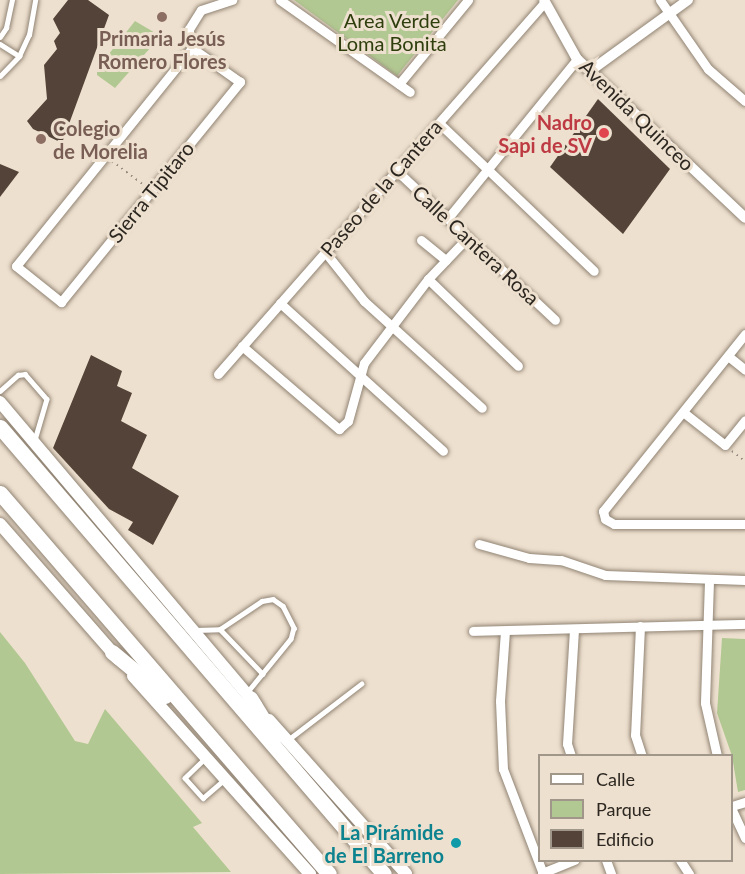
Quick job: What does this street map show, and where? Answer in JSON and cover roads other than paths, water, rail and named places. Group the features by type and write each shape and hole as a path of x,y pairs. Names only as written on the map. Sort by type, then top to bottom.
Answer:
{"highway":[{"path":"0,427 384,874"},
{"path":"0,493 329,874"},
{"path":"112,652 200,726"},
{"path":"248,696 301,780"}],"main road":[{"path":"0,402 189,630 406,874"},
{"path":"0,524 310,874"}],"street":[{"path":"192,48 189,29 201,10 232,0"},
{"path":"280,0 410,92"},
{"path":"399,84 468,0"},
{"path":"660,0 708,69 745,101"},
{"path":"590,71 688,0"},
{"name":"Avenida Quinceo","path":"544,1 577,59 745,218"},
{"name":"Paseo de la Cantera","path":"218,374 544,1"},
{"name":"Sierra Tipitaro","path":"192,48 240,82 61,302 16,266 192,48"},
{"path":"448,218 577,59"},
{"path":"439,123 594,271"},
{"name":"Calle Cantera Rosa","path":"397,171 555,320"},
{"path":"242,346 339,429 348,421 358,373 428,279 468,237"},
{"path":"422,240 446,260"},
{"path":"325,252 364,301 482,408"},
{"path":"428,279 518,366"},
{"path":"280,303 442,451"},
{"path":"745,334 603,511 605,519 614,524 745,524"},
{"path":"728,356 745,370"},
{"path":"683,411 725,445 745,420"},
{"path":"479,544 529,558 561,560 605,575 709,581 745,580"},
{"path":"709,581 705,703 717,754"},
{"path":"473,631 640,626 707,627 745,624"},
{"path":"640,626 635,735 641,754"},
{"path":"570,754 567,744 574,629"},
{"path":"505,631 501,701 503,769 538,860"},
{"path":"733,810 745,838"},
{"path":"543,873 571,862"}],"lane":[{"path":"0,37 6,28 12,0"},
{"path":"0,76 19,56 29,35 35,0"},
{"path":"0,44 19,56"},
{"path":"0,392 18,375 24,374 47,399 34,443"},
{"path":"189,630 220,629 262,601 273,599 283,606 294,628 291,639 262,674 248,696"},
{"path":"220,629 262,674"},
{"path":"287,740 361,684"},
{"path":"206,758 185,778 204,798 225,779"}],"place":[{"name":"Primaria Jesús Romero Flores","path":"162,17"},
{"name":"Nadro Sapi de SV","path":"604,133"},
{"name":"Colegio de Morelia","path":"41,139"},
{"name":"La Pirámide de El Barreno","path":"456,843"}],"park label":[{"name":"Area Verde Loma Bonita","path":"392,32"}]}
